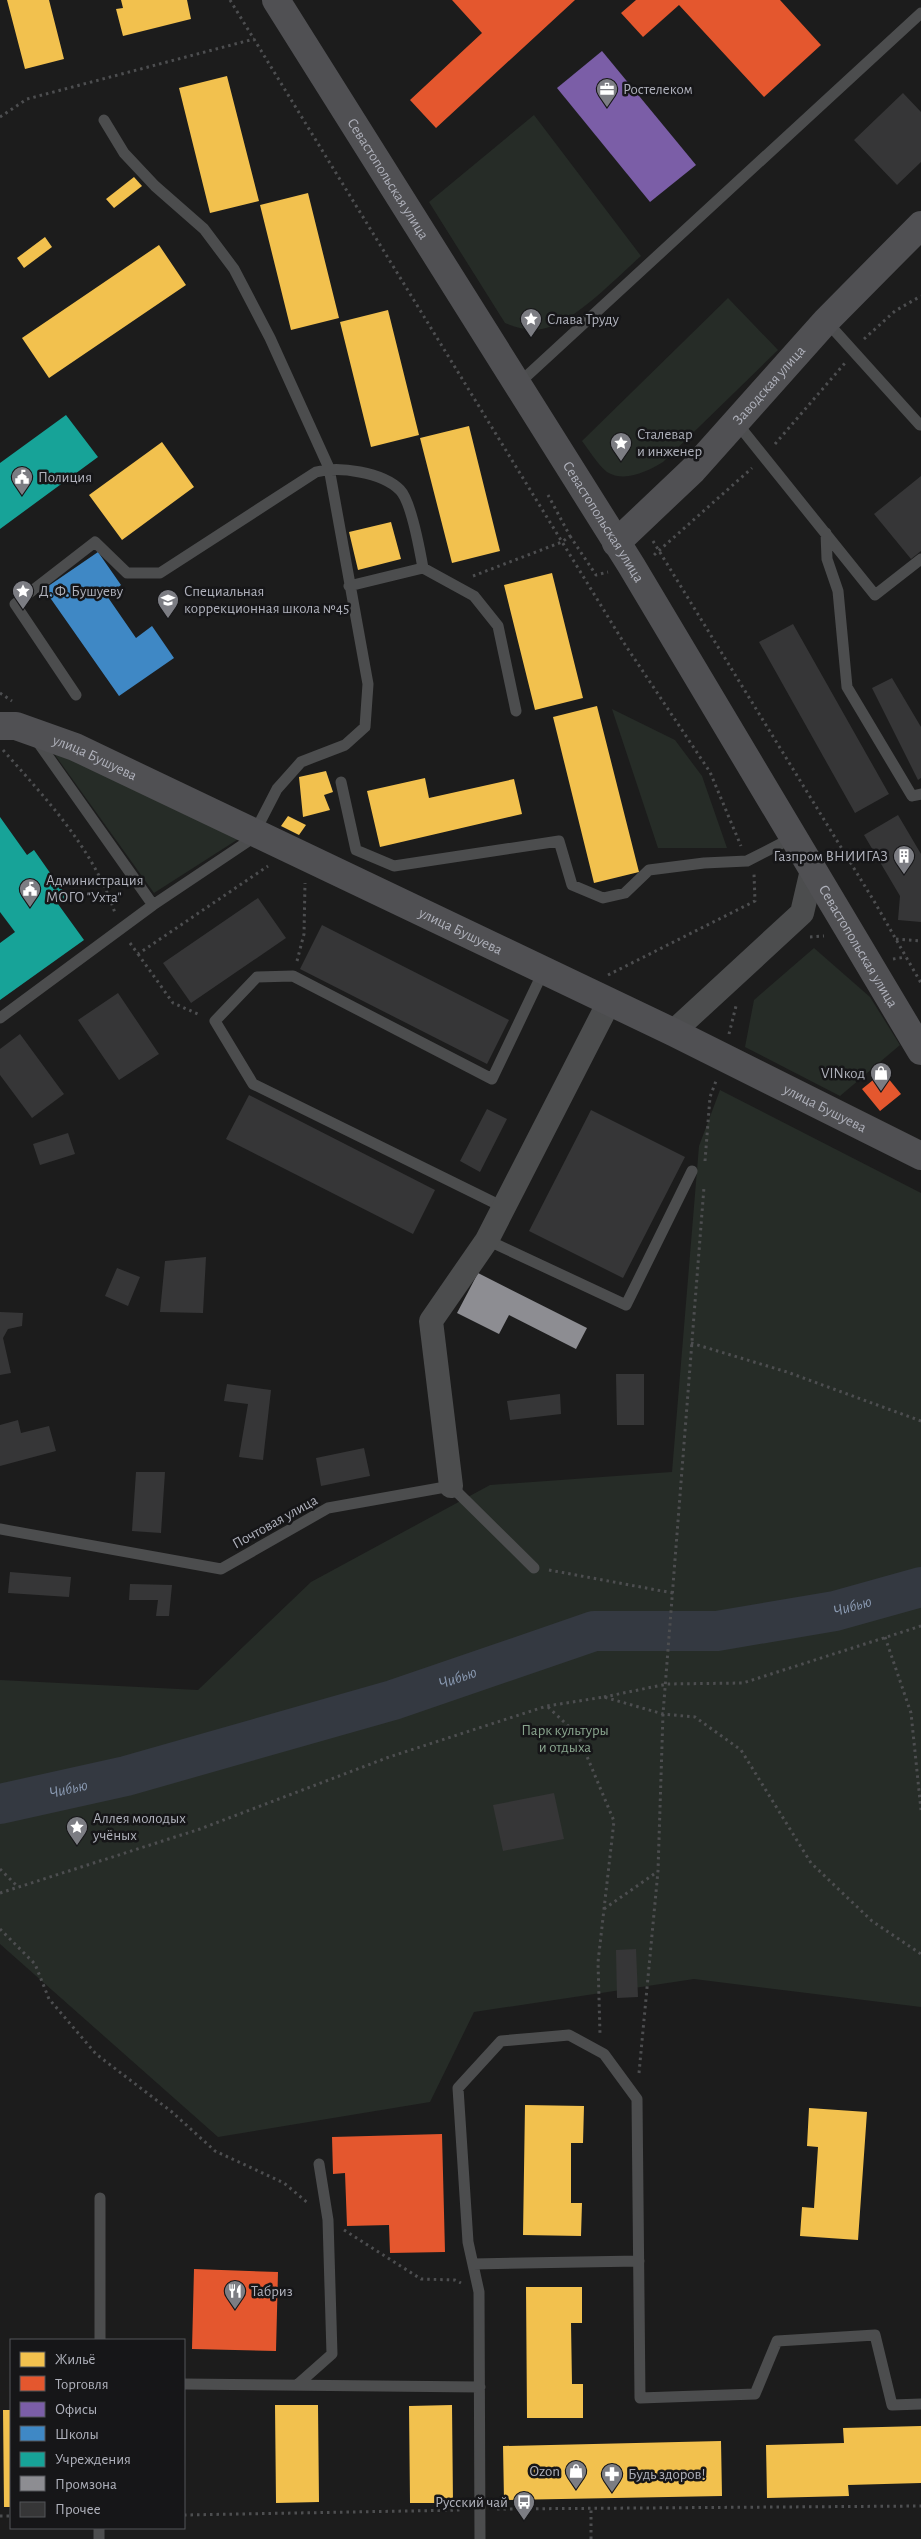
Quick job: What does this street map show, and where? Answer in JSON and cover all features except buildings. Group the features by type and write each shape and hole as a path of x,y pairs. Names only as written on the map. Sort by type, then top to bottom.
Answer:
{"street":[{"name":"Севастопольская улица","path":"276,0 616,543 921,1051"},
{"name":"Заводская улица","path":"616,543 693,470 826,321 921,225"},
{"name":"улица Бушуева","path":"10,724 75,747 544,970 605,990 673,1032 719,1074 921,1156"},
{"path":"673,1032 802,914 812,870"},
{"path":"451,1486 431,1321 487,1240 605,990"}],"lane":[{"path":"517,384 921,13"},
{"path":"0,1018 121,930 152,905 255,833 277,789 301,762 345,745 365,727 368,684 329,468 270,338 234,269 204,229 155,186 124,153 104,120"},
{"path":"826,321 920,425"},
{"path":"736,422 875,595 921,559"},
{"path":"76,695 15,604 96,542 127,573 160,573 316,472 329,468 370,473 401,490 414,524 423,568"},
{"path":"826,533 827,559 838,591 847,687 912,796 921,794"},
{"path":"349,586 423,568 474,596 498,626 516,711"},
{"path":"10,724 152,905"},
{"path":"341,782 356,850 394,866 559,841 572,884 603,898 625,893 649,870 747,860 792,838"},
{"path":"503,1207 252,1084 215,1021 258,977 293,976 492,1079 544,970"},
{"path":"487,1240 626,1304 692,1171"},
{"path":"451,1486 534,1568"},
{"name":"Почтовая улица","path":"0,1529 221,1569 328,1508 451,1486"},
{"path":"480,2539 479,2292 468,2242 458,2088 500,2041 569,2035 604,2054 638,2098 640,2398 755,2394 777,2341 875,2335 892,2405 921,2404"},
{"path":"297,2385 332,2354 328,2220 319,2164"},
{"path":"100,2198 100,2339"},
{"path":"473,2264 639,2261"},
{"path":"185,2384 480,2387"}],"path":[{"path":"230,0 624,643 710,772 754,874 755,902 605,990"},
{"path":"0,116 27,99 254,40"},
{"path":"548,495 570,536 596,575"},
{"path":"450,583 562,542 570,536"},
{"path":"0,693 10,724 58,812 86,851 110,899 121,930 173,1003 215,1021"},
{"path":"138,954 271,864"},
{"path":"293,976 304,934 305,879 313,883"},
{"path":"807,937 828,936"},
{"path":"896,939 921,941"},
{"path":"705,1165 710,1097 719,1074 737,1004"},
{"path":"638,2098 658,1871 663,1714 667,1684 704,1184"},
{"path":"691,1343 787,1372 921,1421"},
{"path":"534,1568 674,1593"},
{"path":"0,1893 200,1828 389,1757 547,1706 604,1698 667,1684 743,1683 921,1626"},
{"path":"885,1637 911,1713 921,1810"},
{"path":"604,1698 663,1714 695,1717 741,1750 811,1863 872,1921 921,1954"},
{"path":"547,1706 578,1734 614,1821 598,1962 600,2033 604,2054"},
{"path":"0,1869 18,1887"},
{"path":"604,1909 658,1871"},
{"path":"0,1929 35,1964 49,2000 96,2054 172,2112 215,2151 284,2183 328,2220 421,2279 455,2280 479,2292"},
{"path":"185,2515 479,2509 921,2506"},
{"path":"591,2508 591,2539"}],"green space":[{"path":"534,115 641,256 581,309 554,325 532,330 505,323 429,202"},
{"path":"728,298 778,350 663,462 643,472 629,476 614,475 607,472 582,441"},
{"path":"612,709 675,740 702,776 727,848 658,848"},
{"path":"50,748 243,836 154,893"},
{"path":"814,948 870,997 900,1045 840,1096 745,1047 754,1000"},
{"name":"Парк культуры и отдыха","path":"720,1090 921,1193 921,2007 694,1979 474,2012 430,2102 218,2137 0,1944 0,1680 198,1690 311,1582 490,1485 672,1472 699,1146"}],"waterway":[{"name":"Чибью","path":"0,1804 126,1776 393,1700 594,1631 717,1631 835,1611 921,1587"}],"place":[{"name":"Ростелеком","path":"607,108"},
{"name":"Слава Труду","path":"531,338"},
{"name":"Сталевар и инженер","path":"621,462"},
{"name":"Полиция","path":"22,496"},
{"name":"Д. Ф. Бушуеву","path":"23,610"},
{"name":"Специальная коррекционная школа №45","path":"168,619"},
{"name":"Газпром ВНИИГАЗ","path":"904,875"},
{"name":"Администрация МОГО \"Ухта\"","path":"30,908"},
{"name":"VINкод","path":"881,1092"},
{"name":"Аллея молодых учёных","path":"77,1846"},
{"name":"Табриз","path":"235,2310"},
{"name":"Ozon","path":"576,2490"},
{"name":"Будь здоров!","path":"612,2493"},
{"name":"Русский чай","path":"524,2521"}]}
